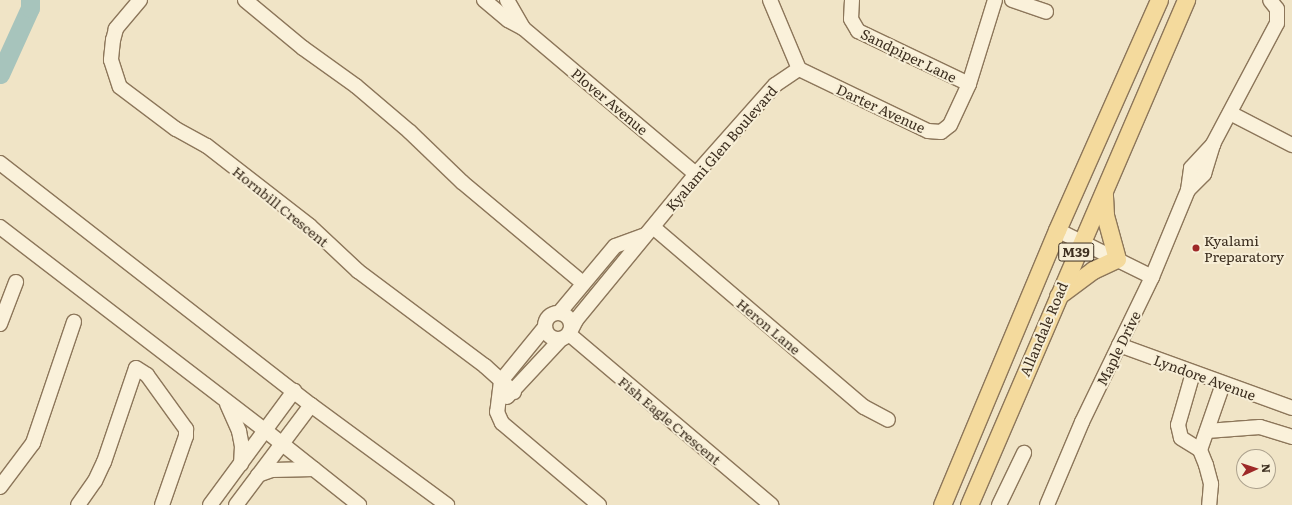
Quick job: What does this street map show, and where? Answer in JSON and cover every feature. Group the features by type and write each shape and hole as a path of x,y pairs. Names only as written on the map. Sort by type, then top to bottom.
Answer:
{"main road":[{"name":"Allandale Road","path":"942,505 1057,230 1159,0"},
{"name":"Allandale Road","path":"968,505 1056,298 1186,0"},
{"path":"1056,298 1093,270 1117,259 1105,216 1103,190"}],"street":[{"name":"Hornbill Crescent","path":"140,0 116,29 113,40 111,60 120,87 176,129 207,146 310,226 358,271 502,381 514,392"},
{"path":"245,0 303,48 356,86 410,132 462,182 583,283"},
{"name":"Plover Avenue","path":"484,0 508,20 523,28 696,174"},
{"name":"Plover Avenue","path":"507,0 523,28"},
{"path":"770,0 799,69"},
{"name":"Sandpiper Lane","path":"852,0 851,19 858,31 969,84"},
{"name":"Darter Avenue","path":"799,69 928,131 941,132 950,126 969,84 995,0"},
{"path":"1012,0 1046,12"},
{"name":"Maple Drive","path":"1047,505 1119,345 1152,277 1188,190 1204,174 1213,144 1277,23 1277,9 1270,0"},
{"name":"Kyalami Glen Boulevard","path":"514,392 567,334 576,320 696,174 775,85 799,69"},
{"path":"1230,113 1292,145"},
{"path":"0,163 294,391 447,505"},
{"path":"0,227 282,443 359,505"},
{"path":"1057,230 1152,277"},
{"name":"Kyalami Glen Boulevard","path":"559,313 615,246 649,231"},
{"name":"Heron Lane","path":"649,231 864,407 888,420"},
{"path":"0,324 16,282"},
{"path":"545,327 548,335 567,334 570,320 559,313 550,315 545,327 502,381 498,415 506,428 599,505"},
{"path":"0,487 33,443 74,322"},
{"name":"Fish Eagle Crescent","path":"567,334 771,505"},
{"name":"Lyndore Avenue","path":"1119,345 1292,408"},
{"path":"78,505 95,481 104,462 136,368 147,375 186,429 186,436 162,505"},
{"path":"1193,373 1178,425 1181,438 1200,450"},
{"path":"1209,505 1211,484 1200,450 1223,384"},
{"path":"210,505 294,391"},
{"path":"500,402 514,392"},
{"path":"225,400 239,431 242,446 241,464"},
{"path":"236,505 311,404"},
{"path":"1207,431 1260,427 1292,437"},
{"path":"999,505 1024,452"},
{"path":"258,475 272,470 314,469"}],"waterway":[{"path":"0,74 30,8 30,0"}],"place":[{"name":"Kyalami Preparatory","path":"1196,248"}]}
